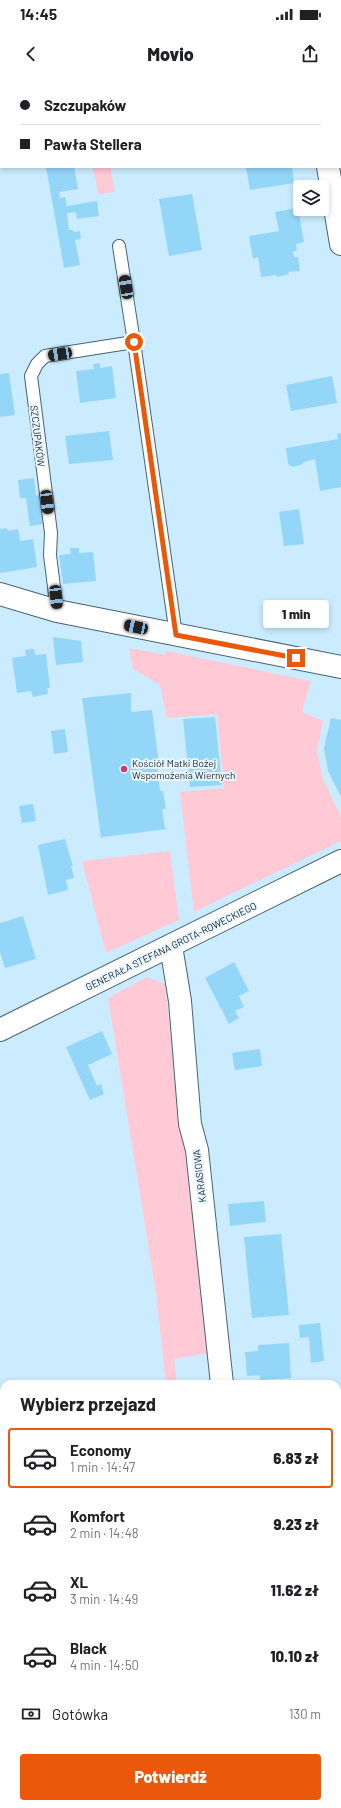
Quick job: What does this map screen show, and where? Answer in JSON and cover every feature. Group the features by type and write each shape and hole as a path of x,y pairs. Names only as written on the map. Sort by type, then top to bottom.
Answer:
{"street":[{"path":"328,168 341,244"},
{"path":"0,594 57,611 341,667"},
{"name":"GENERAŁA STEFANA GROTA-ROWECKIEGO","path":"0,1030 341,861"},
{"name":"KARASIOWA","path":"171,946 180,1001 190,1124 197,1150 222,1380"}],"lane":[{"path":"119,246 176,635"},
{"name":"SZCZUPAKÓW","path":"57,611 50,555 51,533 31,376 37,364 45,356 134,342"}],"shaded area":[{"path":"93,168 110,168 115,192 98,194"},
{"path":"129,648 165,655 166,651 311,681 302,712 323,721 317,751 323,779 341,817 341,841 194,912 180,792 224,788 217,714 167,718 160,685 133,669"},
{"path":"170,851 179,920 106,953 82,861"},
{"path":"147,977 165,984 182,1140 191,1147 210,1353 174,1359 177,1380 166,1380 156,1292 108,998"}],"building":[{"path":"46,168 74,168 78,189 59,192 60,198 65,197 67,206 97,201 99,216 77,219 76,212 67,213 69,230 73,230 74,232 80,231 81,239 75,240 80,265 64,268"},
{"path":"246,168 292,168 293,183 250,190"},
{"path":"192,194 202,250 169,256 159,199"},
{"path":"293,209 293,216 299,216 304,242 296,244 297,251 293,251 294,257 298,257 300,271 288,272 289,274 277,277 276,275 261,277 258,257 253,259 249,236 279,231 275,212"},
{"path":"100,363 100,368 112,366 116,398 80,403 76,371 94,369 93,364"},
{"path":"9,373 15,415 0,417 0,374"},
{"path":"332,376 337,403 291,411 286,385"},
{"path":"109,431 113,460 69,464 65,436"},
{"path":"341,433 341,487 320,491 315,459 292,467 288,464 286,448 338,439 337,434"},
{"path":"34,478 36,496 39,495 43,524 30,526 26,498 20,498 18,480"},
{"path":"299,509 304,544 284,546 279,512"},
{"path":"7,528 8,531 18,529 20,541 33,539 37,567 0,573 0,529"},
{"path":"70,548 79,548 79,553 93,552 96,581 63,584 59,555 71,554"},
{"path":"53,637 81,641 83,662 56,665"},
{"path":"34,649 35,655 46,654 50,688 47,688 48,694 33,697 31,691 17,693 12,658 26,656 25,650"},
{"name":"Kościół Matki Bożej Wspomożenia Wiernych","path":"131,693 131,712 152,710 159,764 157,766 160,791 163,791 166,809 162,809 165,828 167,829 101,838 82,698"},
{"path":"215,717 222,785 190,787 183,719"},
{"path":"331,718 341,720 341,797 328,771 324,748"},
{"path":"65,729 68,752 54,754 51,731"},
{"path":"33,804 36,821 22,823 19,806"},
{"path":"65,839 73,866 71,866 74,878 66,880 68,890 48,895 38,845"},
{"path":"23,916 36,959 5,968 0,952 0,923"},
{"path":"234,962 249,991 239,996 244,1007 235,1011 239,1018 229,1024 205,978"},
{"path":"102,1031 112,1054 88,1065 97,1086 101,1084 104,1094 90,1100 66,1047"},
{"path":"260,1049 262,1066 235,1070 232,1053"},
{"path":"264,1201 266,1222 230,1226 228,1204"},
{"path":"281,1234 289,1315 252,1318 244,1237"},
{"path":"320,1323 324,1361 311,1363 309,1337 300,1338 299,1325"},
{"path":"289,1343 291,1378 260,1380 260,1375 247,1376 245,1352 258,1351 258,1345"}],"place":[{"name":"Kościół Matki Bożej Wspomożenia Wiernych","path":"124,769"}],"route":[{"path":"134,342 176,635 296,658"}]}
